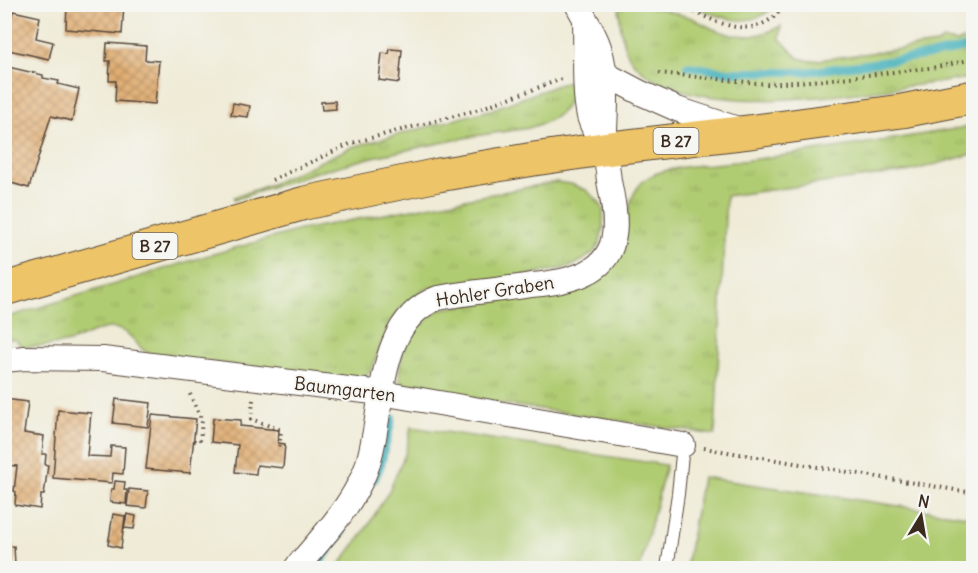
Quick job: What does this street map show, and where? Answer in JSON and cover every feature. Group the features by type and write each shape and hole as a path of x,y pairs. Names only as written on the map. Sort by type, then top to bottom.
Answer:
{"main road":[{"name":"B 27","path":"4,289 304,203 438,175 603,149 902,111 974,97"}],"street":[{"name":"Hohler Graben","path":"296,568 345,509 357,489 373,441 386,367 399,332 416,310 428,301 450,296 573,278 596,267 612,245 615,205 603,149 606,115 595,75 599,46 581,12"},
{"path":"595,75 677,109 749,132"},
{"name":"Baumgarten","path":"4,360 103,359 381,393 683,445"}],"lane":[{"path":"667,568 683,445"}],"path":[{"path":"678,4 721,24 742,28 758,26 766,22 780,12 786,4"},
{"path":"658,73 767,84 937,67 974,59"},
{"path":"263,184 352,143 473,111 571,76 595,75"},
{"path":"178,369 202,421 200,441 194,441"},
{"path":"256,378 251,419 281,430 279,449 277,449"},
{"path":"683,445 974,493"}],"green space":[{"path":"619,5 647,5 692,18 713,29 732,35 752,36 781,26 780,39 798,58 811,61 937,44 943,40 957,42 973,37 973,77 800,99 722,98 686,91 656,80 633,62 629,56 622,35"},
{"path":"692,5 722,5 739,9 758,5 776,5 756,18 735,20"},
{"path":"571,80 570,97 565,108 556,117 529,128 474,136 373,157 313,173 234,200 234,197 269,185 352,147 490,110"},
{"path":"973,126 973,154 911,171 726,196 715,435 416,391 404,385 399,379 402,357 410,338 440,309 554,293 625,236 632,197 647,178 656,174 679,168 800,153"},
{"path":"556,182 571,184 586,190 600,203 603,210 603,229 600,242 594,252 570,267 504,279 459,282 426,289 406,302 389,323 371,371 358,380 151,355 128,334 112,328 52,345 22,347 15,339 5,340 5,318 206,256 300,230"},
{"path":"411,427 666,465 640,568 337,568 364,532 389,491 406,452"},
{"path":"702,477 973,517 973,568 686,568"}],"building":[{"path":"67,4 124,4 122,34 66,29"},
{"path":"13,11 40,17 36,38 53,42 49,59 4,49"},
{"path":"107,43 146,46 145,60 159,61 155,104 115,101 116,81 109,81 110,61 106,61"},
{"path":"390,49 402,50 399,83 379,80 382,53 389,54"},
{"path":"4,66 43,75 43,78 59,81 58,84 79,89 72,121 51,116 29,188 11,183 8,193 4,192"},
{"path":"335,101 336,109 322,110 321,102"},
{"path":"233,103 250,106 248,117 231,115"},
{"path":"4,399 28,402 24,433 44,436 42,454 46,454 45,465 48,465 40,509 15,505 17,466 4,465"},
{"path":"116,399 151,403 148,427 113,423"},
{"path":"58,410 91,413 87,456 110,457 111,446 125,447 123,474 113,473 112,483 53,478"},
{"path":"152,415 196,419 190,473 146,469"},
{"path":"213,418 241,420 240,426 279,430 278,443 285,444 283,468 257,465 256,474 235,472 238,445 211,442"},
{"path":"115,481 125,482 126,504 110,502 111,489 114,489"},
{"path":"129,489 148,491 146,508 127,506"},
{"path":"113,514 125,516 121,548 108,545"},
{"path":"127,514 136,516 134,529 124,528"},
{"path":"14,546 15,565 4,566 4,547"}],"waterway":[{"path":"687,66 729,72 806,72 932,55 974,46"},
{"path":"375,479 392,418"},
{"path":"318,565 342,532"}]}
